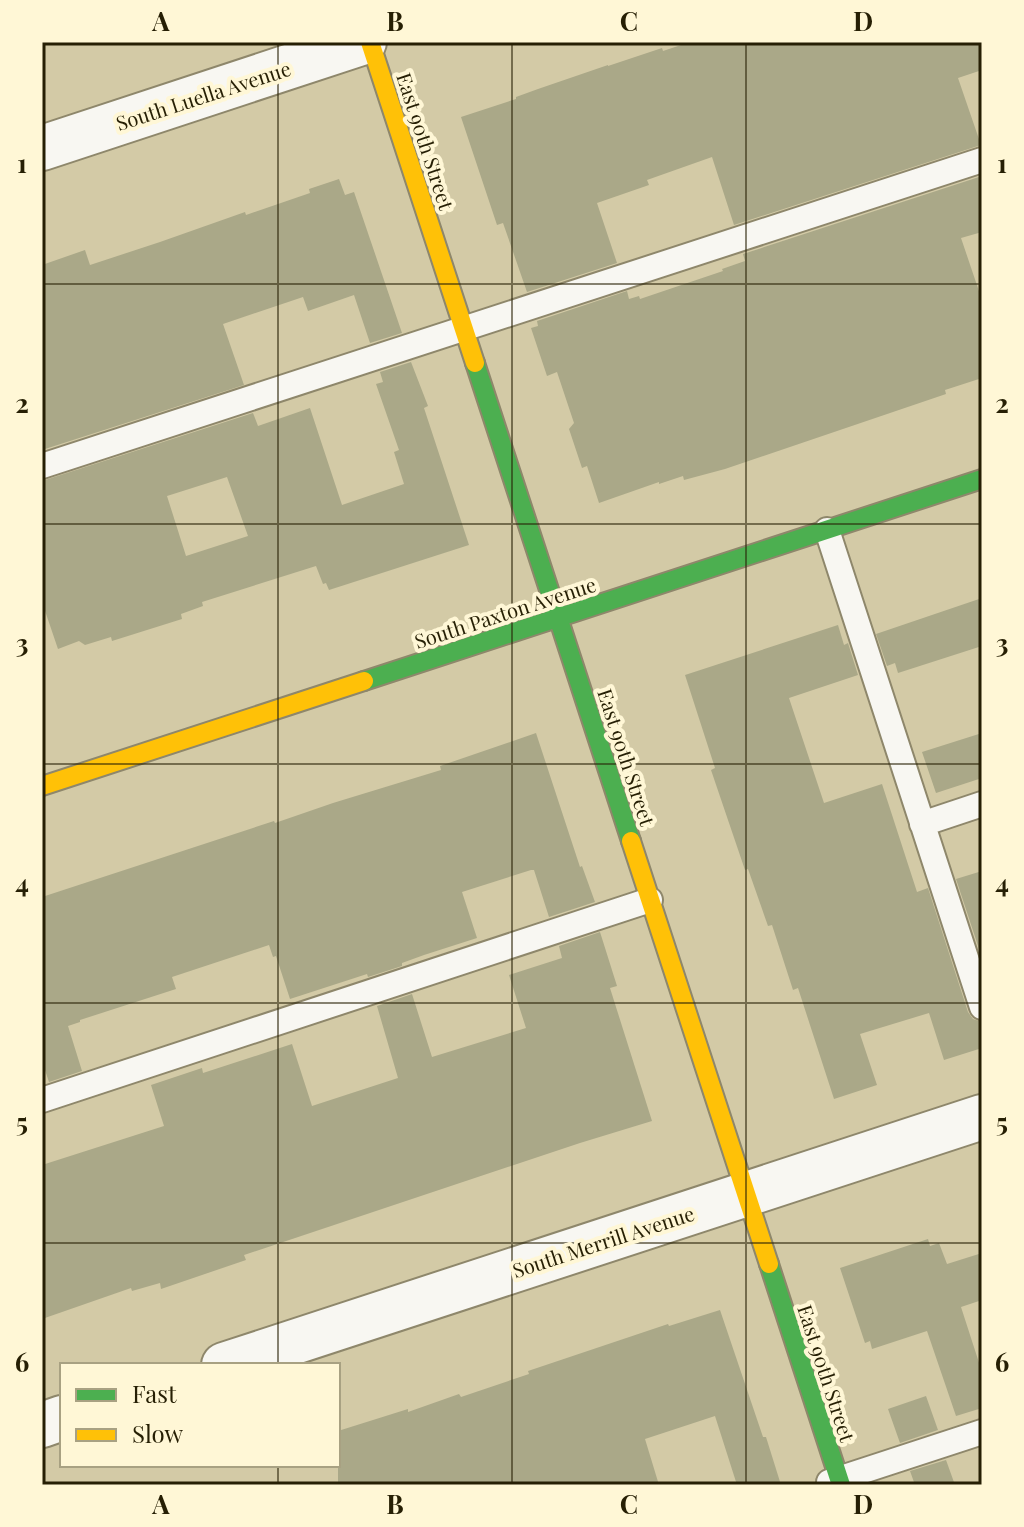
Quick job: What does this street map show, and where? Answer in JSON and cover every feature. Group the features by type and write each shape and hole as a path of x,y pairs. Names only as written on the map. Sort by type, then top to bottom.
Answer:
{"street":[{"name":"South Luella Avenue","path":"42,148 367,42"},
{"name":"East 90th Street","path":"367,42 746,1194 833,1483"},
{"name":"South Paxton Avenue","path":"42,786 982,479"},
{"name":"South Merrill Avenue","path":"230,1363 982,1117"}],"lane":[{"path":"42,466 982,160"},
{"path":"827,530 982,1007"},
{"path":"922,824 982,804"},
{"path":"42,1100 650,900"},
{"path":"833,1483 982,1432"}],"building":[{"path":"690,42 982,42 982,70 958,78 981,145 734,225 712,157 647,180 649,185 597,203 617,263 527,292 503,223 497,225 461,117 608,65"},
{"path":"982,176 982,232 961,238 982,300 982,378 945,390 946,394 725,469 684,480 683,476 659,482 599,503 587,466 582,468 569,429 574,423 557,372 547,376 531,328 538,326 537,321 627,291 629,299 639,296 640,299 723,271 745,261 743,254"},
{"path":"339,179 345,195 354,192 402,333 370,343 354,295 308,311 303,297 223,324 244,385 42,450 42,265 85,250 90,265 310,193 309,189"},
{"path":"411,362 428,406 424,408 469,545 329,590 326,583 323,584 316,566 202,602 203,606 181,614 182,619 112,641 111,637 85,645 79,641 58,649 42,602 42,481 253,413 258,426 310,408 342,505 404,484 394,452 399,450 376,384 383,382 380,372","holes":["227,477 248,536 186,556 167,496"]},
{"path":"982,598 982,646 898,673 895,663 887,666 876,634"},
{"path":"838,625 844,645 848,643 858,675 789,698 824,803 882,784 917,892 928,888 968,1012 973,1019 982,1022 982,1048 944,1060 929,1013 860,1034 877,1085 834,1099 798,988 793,990 772,925 768,926 748,869 745,870 711,770 715,768 685,675"},
{"path":"536,733 580,867 595,902 549,917 534,870 531,870 462,892 477,938 402,963 402,966 290,999 276,956 273,957 269,945 172,977 176,989 68,1026 82,1071 49,1082 42,1061 42,897 441,770 440,766"},
{"path":"982,733 982,778 936,793 922,752"},
{"path":"982,871 982,958 956,879"},
{"path":"600,932 617,986 610,988 652,1121 244,1255 246,1260 161,1289 160,1283 132,1291 131,1288 42,1319 42,1165 164,1126 151,1085 202,1068 203,1073 292,1044 312,1106 398,1078 377,1006 412,994 432,1057 526,1028 509,975 562,958 559,946"},
{"path":"928,1239 930,1246 939,1243 947,1264 982,1253 982,1300 961,1307 982,1372 982,1408 956,1416 927,1331 872,1349 870,1341 865,1343 840,1268"},
{"path":"720,1310 781,1485 737,1485 715,1416 645,1439 659,1485 338,1485 340,1430 459,1394 461,1397 529,1374 528,1371"},
{"path":"926,1396 938,1430 900,1443 888,1409"},
{"path":"946,1460 955,1485 915,1485 910,1471"}],"traffic: fast":[{"path":"475,363 631,841"},
{"path":"364,681 982,479"},
{"path":"769,1264 841,1485"}],"traffic: slow":[{"path":"370,42 475,363"},
{"path":"42,786 364,681"},
{"path":"631,841 769,1264"}]}
